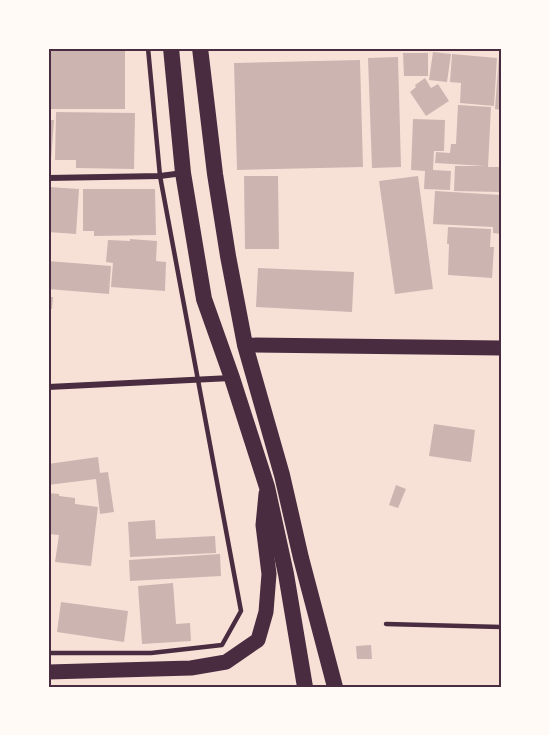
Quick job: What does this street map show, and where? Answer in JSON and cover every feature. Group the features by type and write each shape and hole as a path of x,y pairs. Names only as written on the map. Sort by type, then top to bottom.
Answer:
{"highway":[{"path":"171,48 183,173 204,299 267,487 286,574 305,687"},
{"path":"200,48 215,174 244,345 282,475 335,687"}],"main road":[{"path":"244,345 501,348"},
{"path":"48,672 191,668 226,662 258,640 266,612 269,574 263,525 267,487"}],"street":[{"path":"48,178 159,177 183,173"},
{"path":"48,387 232,378"}],"lane":[{"path":"48,653 151,653 222,645 241,611 159,177 148,48"},
{"path":"386,624 501,627"}],"building":[{"path":"48,48 125,48 125,109 48,109"},
{"path":"433,52 451,54 447,82 429,80"},
{"path":"403,53 428,53 428,76 404,76"},
{"path":"452,54 497,58 494,106 460,103 461,83 450,82"},
{"path":"499,55 501,55 501,110 495,109"},
{"path":"398,57 401,167 372,168 368,58"},
{"path":"360,60 363,167 237,170 234,63"},
{"path":"425,78 431,88 438,84 449,101 426,116 410,92"},
{"path":"458,105 491,107 488,167 501,167 501,192 454,191 455,166 485,166 435,163 436,152 450,153 451,144 456,144"},
{"path":"56,112 135,113 134,169 76,168 76,160 55,160"},
{"path":"413,119 445,120 444,151 434,151 433,170 451,171 450,190 424,189 425,171 411,170"},
{"path":"48,120 54,120 51,161 48,160"},
{"path":"244,176 278,176 279,249 245,249"},
{"path":"418,176 433,289 395,294 379,181"},
{"path":"48,187 79,189 76,234 48,232"},
{"path":"83,189 155,189 156,235 94,236 94,231 83,231"},
{"path":"435,191 501,195 501,234 493,233 493,227 433,224"},
{"path":"448,227 491,229 490,247 494,247 492,278 448,275"},
{"path":"130,239 157,241 156,261 166,262 165,291 111,287 113,263 106,262 108,240 130,241"},
{"path":"48,261 111,266 109,294 48,289"},
{"path":"258,268 354,272 352,312 256,307"},
{"path":"48,297 53,297 52,309 48,309"},
{"path":"434,424 475,430 471,462 429,456"},
{"path":"98,457 100,473 108,472 114,512 100,514 96,479 48,485 48,464"},
{"path":"396,485 406,489 398,508 389,505"},
{"path":"48,493 75,498 75,504 98,507 91,566 55,562 59,535 48,534"},
{"path":"155,520 156,539 215,536 216,553 130,557 128,522"},
{"path":"220,554 221,576 130,581 129,560"},
{"path":"173,583 176,624 190,623 191,641 142,644 138,586"},
{"path":"61,602 128,611 124,642 57,632"},
{"path":"371,645 372,659 357,659 356,646"}]}
